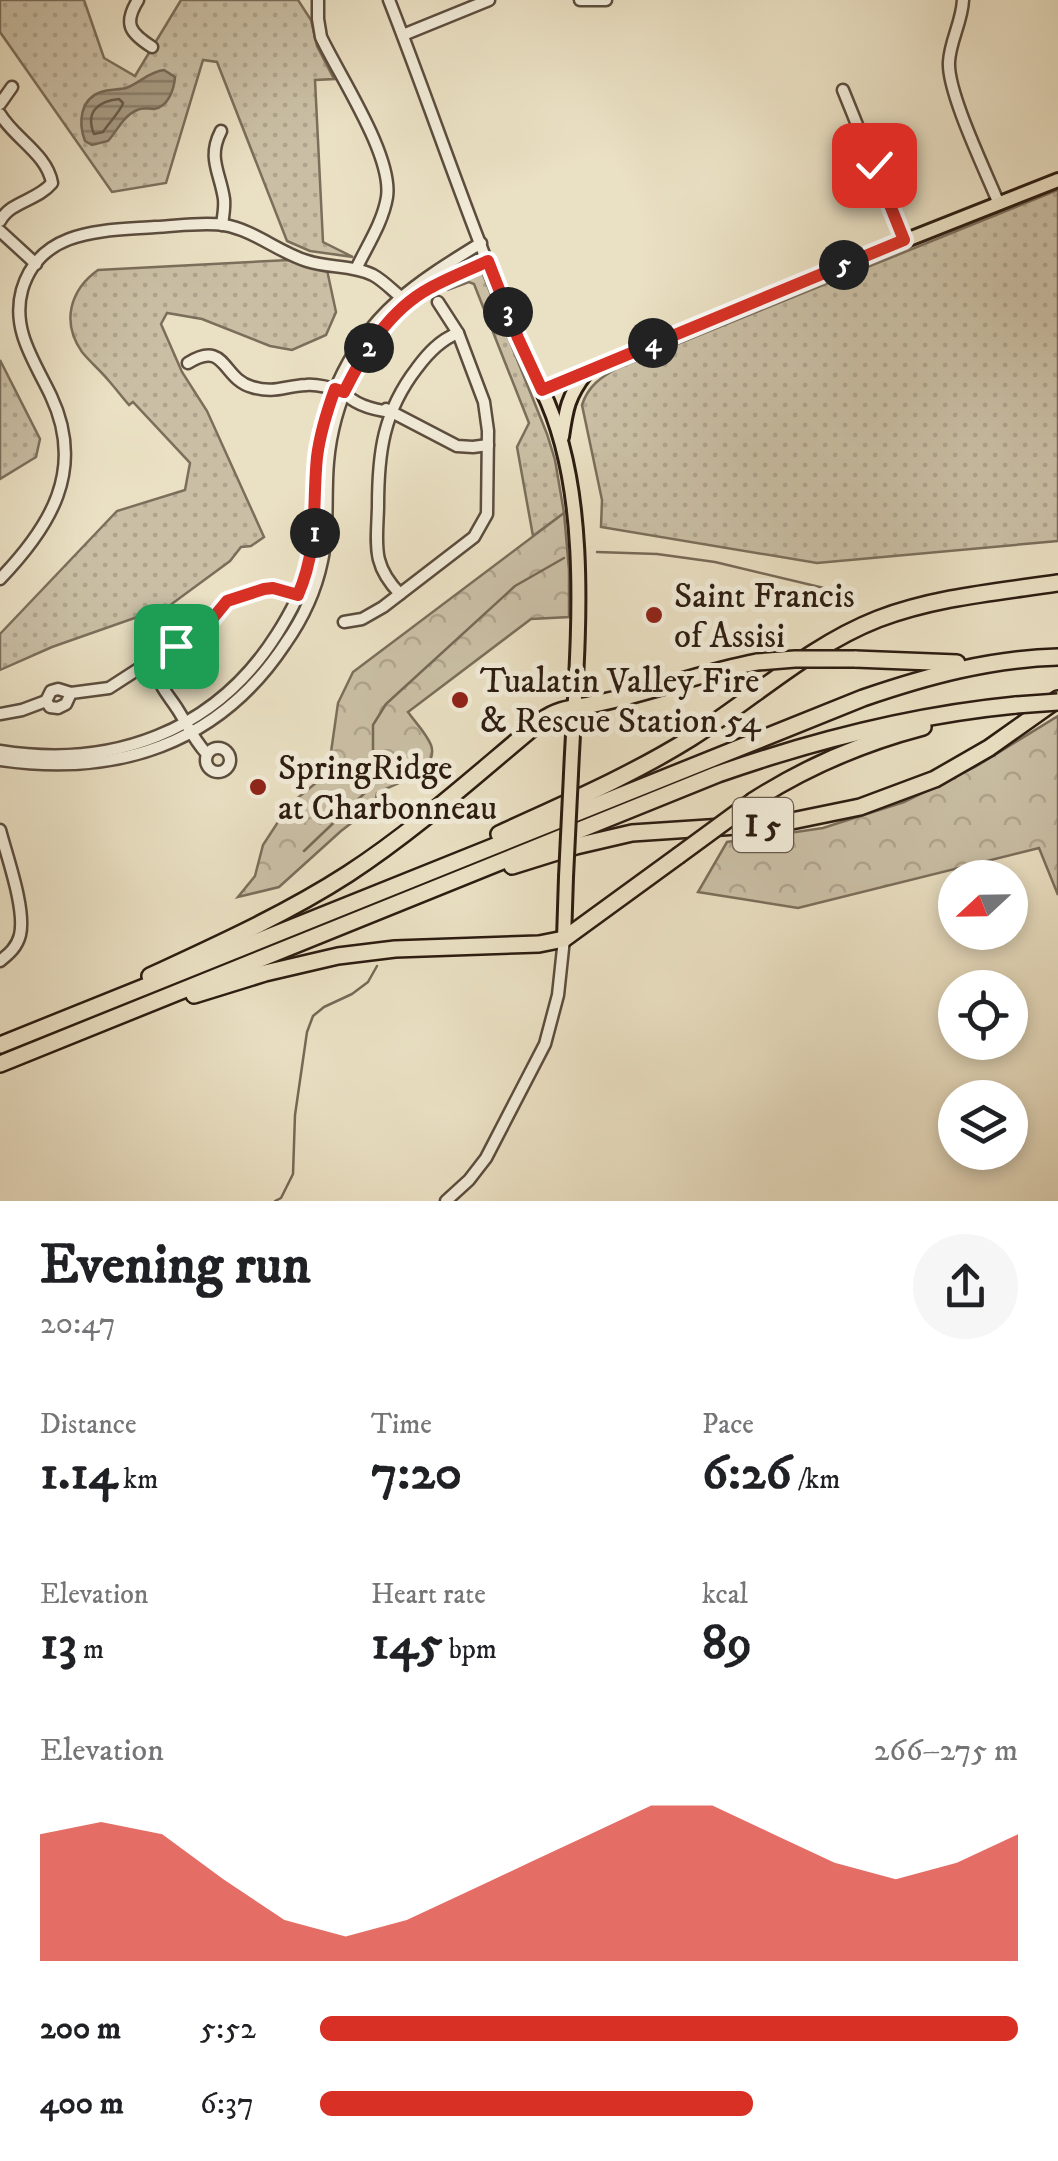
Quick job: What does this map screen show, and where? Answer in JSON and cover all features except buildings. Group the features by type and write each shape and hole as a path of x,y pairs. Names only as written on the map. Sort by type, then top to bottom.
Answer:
{"highway":[{"name":"I 5","path":"415,878 662,755 852,630 935,602 1058,583"},
{"name":"I 5","path":"0,1045 863,698 952,670 1058,657"},
{"name":"I 5","path":"75,1014 321,891 412,828 558,710 757,662 856,658 996,663"},
{"name":"I 5","path":"0,1064 686,786 765,758 875,727 969,709 1058,700"},
{"name":"I 5","path":"445,884 632,833 782,823 860,807 911,790 968,760 1058,700"},
{"name":"I 5","path":"108,1020 279,969 338,956 395,949 540,944 564,939 753,801 793,777 849,751 904,732 969,718 994,707"}],"main road":[{"path":"564,939 578,616 577,556 561,444 542,390 1058,180"},
{"path":"561,444 566,408 588,370"}],"street":[{"path":"138,0 130,16 131,28 135,36 152,47"},
{"path":"318,0 321,37 381,152 388,175 384,212 356,269"},
{"path":"388,0 518,338 542,390"},
{"path":"403,35 490,0"},
{"path":"580,0 606,0"},
{"path":"963,0 949,72 999,204"},
{"path":"0,104 12,88"},
{"path":"844,90 904,240"},
{"path":"0,114 39,158 52,183 37,198 7,210 0,221"},
{"path":"220,131 214,163 224,203 222,225"},
{"path":"0,579 47,522 62,480 64,443 60,420 25,345 20,322 24,283 36,264 59,243 82,234 222,225 309,262 356,269 378,278 404,300"},
{"path":"0,231 36,264"},
{"path":"0,760 47,766 101,763 156,748 188,728 246,676 304,597 323,424 364,336 425,278 481,243"},
{"path":"404,300 488,261"},
{"path":"344,622 369,615 400,594 474,538 482,526 489,502 484,402 458,333 438,302"},
{"path":"400,594 384,576 378,554 380,456 390,412 411,376 440,342 458,333"},
{"path":"188,363 206,354 214,356 236,380 266,390 306,385 339,390 382,404 390,412 457,446 488,445"},
{"path":"207,754 160,683 157,672 162,650 176,646 213,618 227,601 273,588 304,597"},
{"path":"0,714 46,701 51,691 58,689 70,693 109,688 143,666 161,662 172,669 180,666 184,656 176,646"},
{"path":"0,751 42,756 88,754 188,728"},
{"path":"0,830 13,874 20,921 15,947 0,961"},
{"path":"446,1201 486,1158 546,1044 558,996 564,939"},
{"path":"461,1201 469,1180"}],"green space":[{"path":"0,0 84,0 104,58 135,76 181,0 298,0 311,20 317,46 334,79 315,80 323,242 353,257 310,251 287,241 217,62 203,60 166,183 112,192 0,32"},
{"path":"1058,190 1058,541 817,563 601,527 602,500 582,405 601,379 618,368"},
{"path":"289,260 327,270 336,312 326,335 292,350 270,346 202,319 167,313 161,324 182,372 207,411 264,537 251,546 241,547 230,561 169,606 52,647 0,670 0,634 117,511 185,490 190,463 133,402 129,405 76,341 70,318 81,287 98,270"},
{"path":"482,272 555,460 564,513 533,536 517,447 529,423 474,284 469,282 447,290"},
{"path":"0,360 40,439 36,457 0,479"},
{"path":"564,513 569,617 531,619 408,712 431,745 429,762 404,781 377,793 375,805 279,887 238,897 255,876 263,845 289,805 328,773 338,703 353,672"},
{"path":"1058,716 1058,895 1039,848 991,860 938,860 938,873 798,908 698,892 727,842 823,828 904,802 975,767"}],"water":[{"path":"164,70 175,77 172,92 163,105 132,113 108,141 92,145 85,141 81,119 94,95 126,88"}],"waterway":[{"path":"597,552 657,554 715,562 845,593"},
{"path":"304,851 369,789 377,771 373,725 386,704 515,586 564,558"},
{"path":"275,1201 281,1198 293,1174 295,1115 307,1032 313,1016 368,982 377,966"}],"place":[{"name":"Saint Francis of Assisi","path":"654,615"},
{"name":"Tualatin Valley Fire & Rescue Station 54","path":"460,700"},
{"name":"SpringRidge at Charbonneau","path":"258,787"}],"route":[{"path":"176,646 213,618 227,601 273,588 298,595 307,573 316,522 318,448 335,389 344,392 388,321 420,294 488,261 542,390 904,240 874,165"}]}
